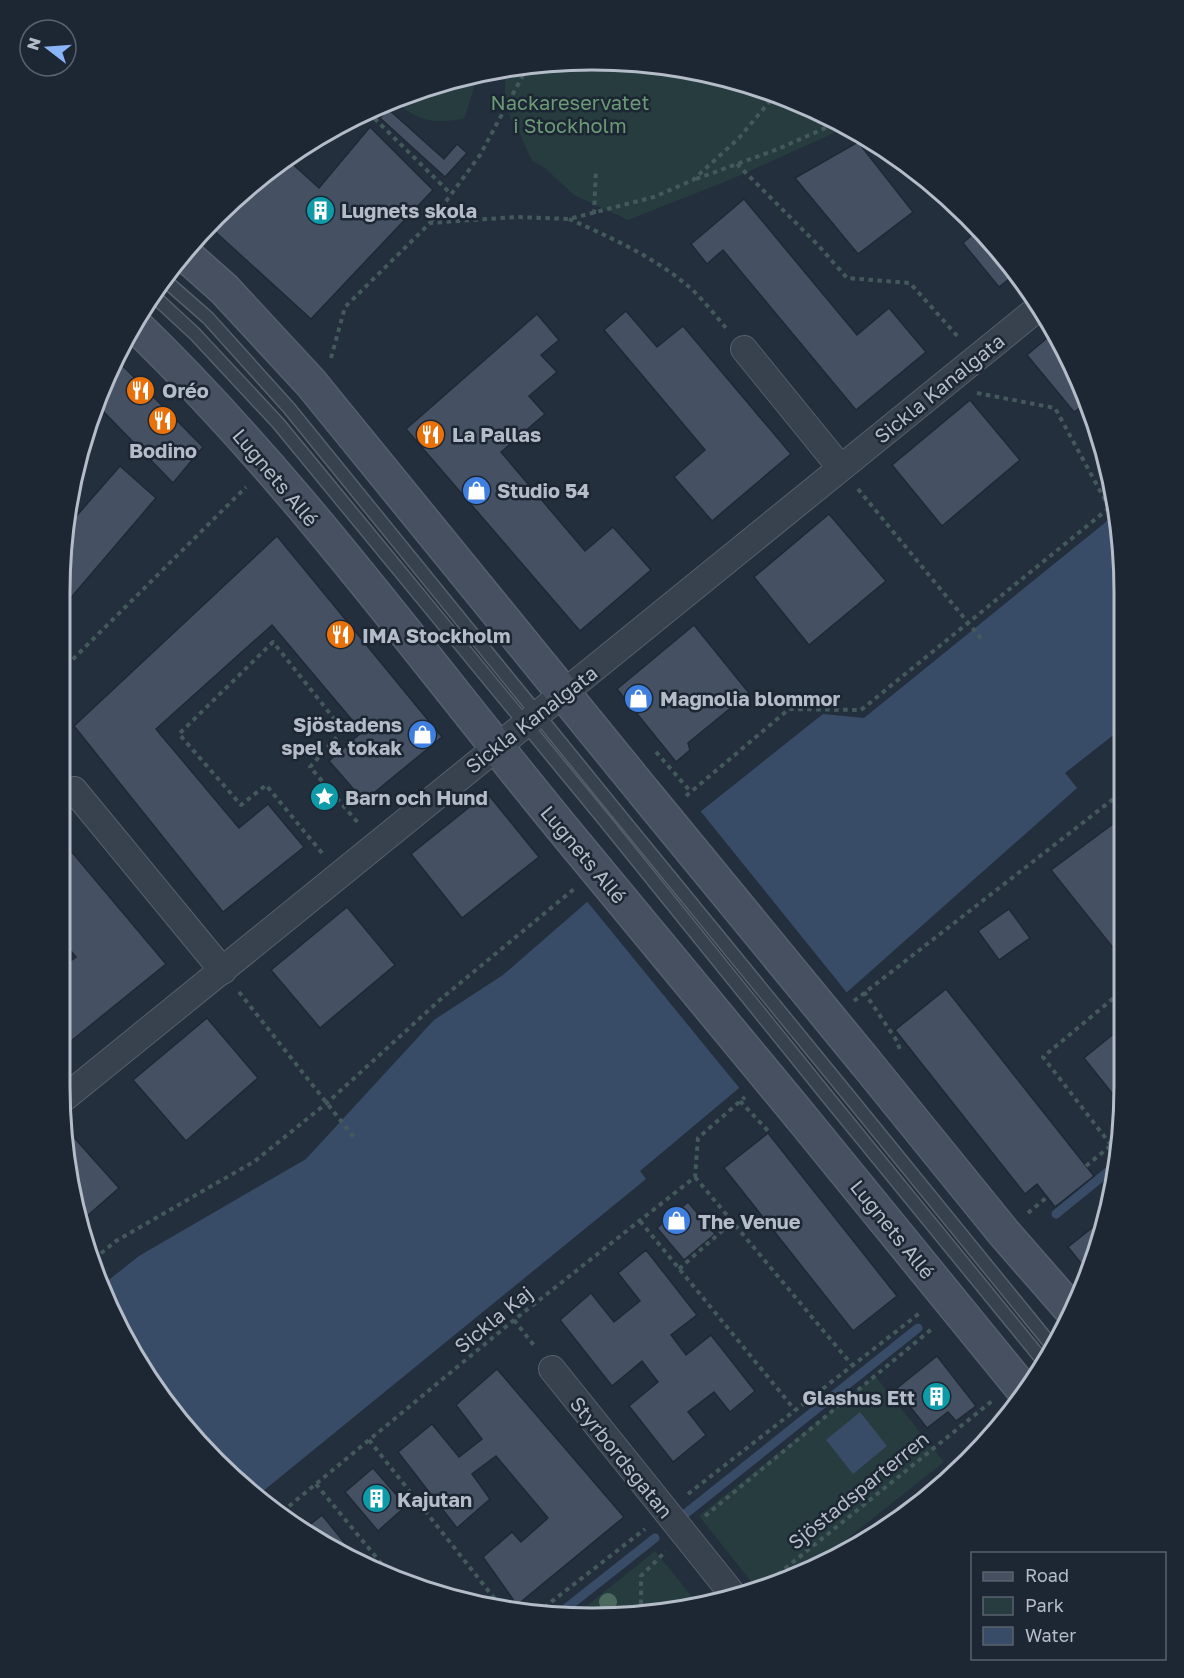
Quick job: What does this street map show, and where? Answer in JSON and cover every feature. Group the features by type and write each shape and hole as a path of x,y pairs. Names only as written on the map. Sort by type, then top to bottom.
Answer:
{"street":[{"path":"191,259 224,289 311,383 1004,1233 1066,1305"},
{"name":"Sickla Kanalgata","path":"70,1093 1033,313"},
{"name":"Lugnets Allé","path":"140,330 190,378 256,450 496,747 1019,1385"},
{"path":"744,349 840,467"},
{"path":"75,790 223,971"},
{"name":"Styrbordsgatan","path":"552,1369 729,1589"}],"lane":[{"path":"171,285 208,318 259,374 531,718 606,822 1039,1356"},
{"path":"159,301 195,334 278,423 531,718 617,812 1048,1340"}],"path":[{"path":"311,383 331,357 345,307 430,223 480,154 523,75"},
{"path":"693,180 739,138 770,102"},
{"path":"374,118 450,193"},
{"path":"430,223 516,217 569,219 594,214 654,197 828,127"},
{"path":"737,164 818,245 847,278 910,284 953,330"},
{"path":"594,214 596,169"},
{"path":"569,219 608,237 690,287 725,328"},
{"path":"979,395 1055,408 1105,499"},
{"path":"70,662 253,480"},
{"path":"861,494 984,642"},
{"path":"682,799 789,709 861,711 1107,512"},
{"path":"339,875 266,785 241,806 179,734 273,642 343,730 310,767 357,822"},
{"path":"658,755 691,792"},
{"path":"846,1008 1114,798"},
{"path":"98,1255 116,1241 255,1161 328,1102 442,998 579,885"},
{"path":"864,992 897,1041"},
{"path":"1110,1144 1043,1057 1114,998"},
{"path":"246,1002 356,1140"},
{"path":"749,1093 698,1138 694,1178 852,1365"},
{"path":"740,1101 773,1136"},
{"path":"1086,1166 1110,1146"},
{"name":"Sickla Kaj","path":"286,1508 514,1320 694,1178"},
{"path":"1030,1211 1047,1197"},
{"path":"640,1221 795,1410"},
{"path":"679,1269 732,1222"},
{"path":"548,1605 921,1312"},
{"path":"514,1320 552,1369"},
{"path":"641,1605 641,1576 684,1534 933,1328"},
{"name":"Sjöstadsparterren","path":"781,1572 1014,1393"},
{"path":"369,1440 494,1598"},
{"path":"316,1484 381,1563"}],"green space":[{"name":"Nackareservatet i Stockholm","path":"592,70 660,75 727,88 760,98 837,131 732,179 628,220 574,195 545,168 532,161 510,118 505,99 505,78 524,75"},
{"path":"475,84 464,119 427,120 402,106 424,98"},
{"path":"875,1376 944,1462 837,1546 792,1568 752,1582 699,1516"},
{"path":"655,1551 692,1597 660,1603 585,1608"}],"water":[{"path":"1108,520 1114,592 1114,734 1065,773 1077,788 739,1088 640,1171 646,1179 264,1491 223,1455 200,1430 158,1376 124,1317 108,1281 139,1256 306,1159 434,1020 503,975 587,902 823,714 864,718"},
{"path":"860,1412 887,1446 853,1474 826,1440"}],"pier":[{"path":"698,808 848,994 741,1090 585,899"}],"building":[{"path":"390,111 444,159 457,144 467,153 445,177 380,118"},
{"name":"Lugnets skola","path":"370,127 433,190 311,319 215,232 248,200 293,165 319,188"},
{"path":"857,143 913,212 858,254 795,178"},
{"path":"744,199 857,335 889,308 926,352 856,410 723,250 707,264 691,244"},
{"path":"972,235 1009,279 999,287 963,243"},
{"path":"626,311 657,347 683,326 791,454 712,521 674,477 705,450 604,330"},
{"path":"537,314 559,340 541,355 557,372 529,396 545,414 501,452 585,551 613,527 651,570 580,631 406,429"},
{"path":"1048,338 1080,408 1074,412 1027,355"},
{"path":"122,365 203,447 173,483 103,411"},
{"path":"970,400 1020,460 942,526 892,465"},
{"path":"120,466 156,498 70,599 72,558 76,516"},
{"path":"829,514 886,581 809,645 754,577"},
{"path":"277,536 442,737 364,801 329,761 362,732 272,625 156,729 239,828 268,804 304,847 223,912 74,726"},
{"path":"694,625 749,693 688,743 690,750 676,762 617,689"},
{"path":"487,793 539,857 462,918 411,854"},
{"path":"1114,823 1114,949 1051,870"},
{"path":"70,850 166,964 70,1042 70,961 76,957 70,950"},
{"path":"347,907 395,965 320,1028 271,970"},
{"path":"1009,909 1030,938 999,960 978,931"},
{"path":"946,989 1094,1176 1055,1207 1037,1184 1025,1194 895,1030"},
{"path":"207,1018 258,1078 186,1141 133,1080"},
{"path":"1114,1034 1113,1095 1084,1058"},
{"path":"768,1133 897,1296 853,1331 724,1168"},
{"path":"73,1137 119,1188 87,1216"},
{"path":"688,1202 715,1234 684,1260 657,1228"},
{"path":"1095,1226 1082,1265 1068,1247"},
{"path":"646,1250 697,1315 671,1335 686,1355 711,1335 755,1391 730,1412 714,1392 688,1412 706,1435 673,1462 629,1406 658,1382 642,1361 612,1386 560,1320 591,1293 614,1322 640,1301 618,1273"},
{"name":"Glashus Ett","path":"937,1356 976,1406 956,1421 948,1412 927,1428 896,1389"},
{"path":"497,1369 624,1517 520,1602 514,1601 483,1557 512,1532 521,1542 548,1518 496,1456 472,1474 490,1499 457,1528 398,1452 432,1424 459,1457 482,1439 456,1405"},
{"name":"Kajutan","path":"373,1468 406,1506 378,1531 345,1492"},
{"path":"322,1515 348,1547 331,1538 310,1525"}],"waterway":[{"path":"1056,1214 1106,1174"},
{"path":"685,1514 918,1328"},
{"path":"568,1607 655,1538"}],"place":[{"name":"Lugnets skola","path":"320,210"},
{"name":"Oréo","path":"141,390"},
{"name":"Bodino","path":"163,420"},
{"name":"La Pallas","path":"431,434"},
{"name":"Studio 54","path":"476,490"},
{"name":"IMA Stockholm","path":"341,635"},
{"name":"Magnolia blommor","path":"639,698"},
{"name":"Sjöstadens spel & tokak","path":"423,735"},
{"name":"Barn och Hund","path":"324,797"},
{"name":"The Venue","path":"677,1221"},
{"name":"Glashus Ett","path":"936,1397"},
{"name":"Kajutan","path":"376,1499"}]}
